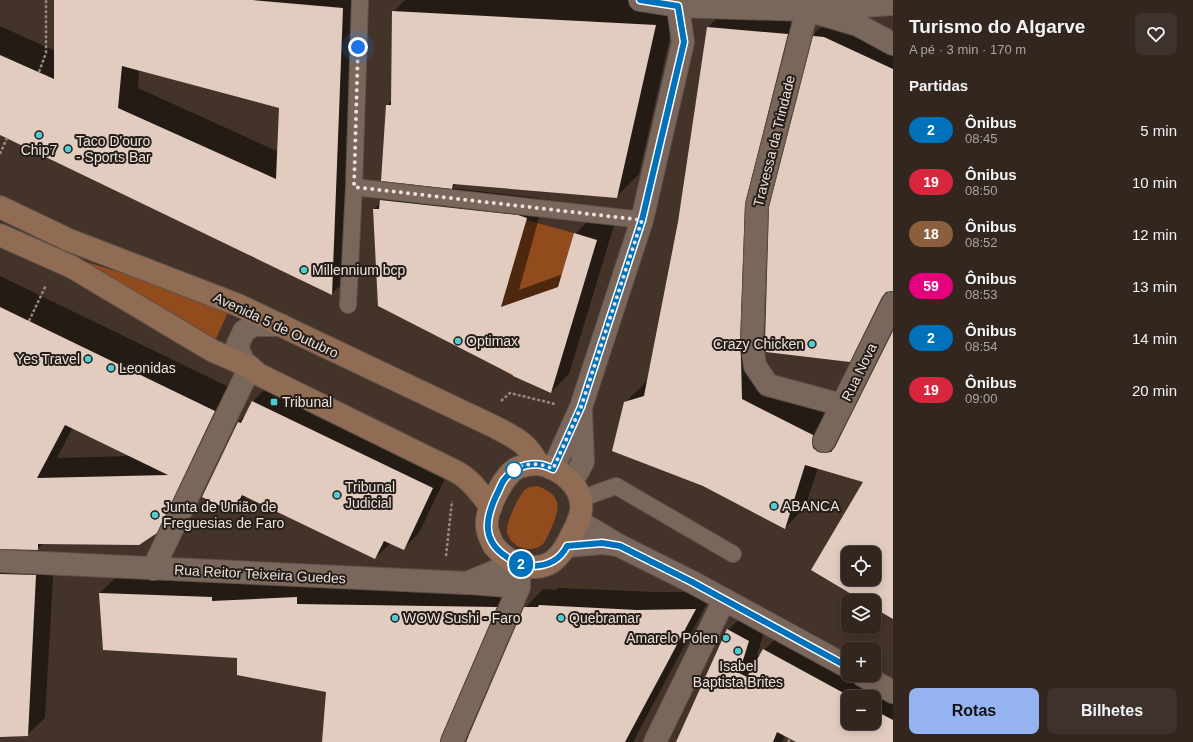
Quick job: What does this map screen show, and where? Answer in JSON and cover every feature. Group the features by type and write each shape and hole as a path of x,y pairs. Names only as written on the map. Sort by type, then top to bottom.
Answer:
{"main road":[{"name":"Avenida 5 de Outubro","path":"0,208 69,240 238,305 510,435 528,448 545,467"},
{"path":"0,235 72,267 213,351 250,367 258,374 464,475 491,507"},
{"path":"521,466 545,467 576,491 581,510 578,522 567,546 559,557 551,563 540,566 530,566 515,563 497,549 490,538 487,520 491,507 504,480 509,474 521,466"}],"street":[{"path":"640,0 807,10 893,4"},
{"path":"545,467 581,407 642,220 684,42 677,3"},
{"path":"807,10 858,25 893,44"},
{"name":"Travessa da Trindade","path":"807,10 757,205 752,344 755,366 768,385 842,405"},
{"name":"Rua Nova","path":"824,441 893,303"},
{"path":"153,569 250,367 243,361 237,346 244,331 254,325 281,326"},
{"path":"576,491 583,462 581,407"},
{"path":"578,522 620,546 692,582 841,663"},
{"path":"567,546 602,543 620,546"},
{"name":"Rua Reitor Teixeira Guedes","path":"0,561 467,583 515,563"},
{"path":"452,742 519,587 519,575 515,563"},
{"path":"467,583 519,587"},
{"path":"656,742 724,600"},
{"path":"875,682 893,692"}],"lane":[{"path":"348,305 354,187 360,0"},
{"path":"354,187 642,220"},
{"path":"576,491 616,486 733,554"}],"path":[{"path":"39,72 46,53 46,0"},
{"path":"0,154 7,138"},
{"path":"29,320 58,261"}],"shaded area":[{"path":"526,220 574,233 558,287 538,294 513,376 486,361"},
{"path":"80,260 132,276 228,312 216,339"},
{"path":"538,486 552,494 555,498 557,503 556,515 547,538 542,545 532,549 522,548 512,542 509,538 507,533 508,523 523,492 529,487"}],"building":[{"path":"54,0 252,0 343,8 332,295 0,135 0,55 54,79","holes":["122,66 279,108 276,179 118,108"]},
{"path":"392,11 656,25 617,198 453,184 452,189 381,181 386,105 391,105"},
{"path":"707,27 788,34 745,204 740,344 742,399 813,435 813,448 818,452 831,452 835,447 893,331 893,619 881,612 881,594 851,594 811,570 863,482 805,465 785,529 703,486 612,451 624,402 644,396 678,222"},
{"path":"813,36 824,37 893,69 893,291 886,292 882,297 850,362 766,352 769,207"},
{"path":"380,200 518,215 527,218 501,307 558,287 574,233 597,240 551,393 513,376 378,306 373,209 379,209"},
{"path":"0,307 215,411 157,533 139,545 38,544 38,550 0,549","holes":["65,425 168,475 37,478"]},
{"path":"252,401 433,488 404,550 384,541 375,559 242,495 233,512 202,497 238,422 241,423"},
{"path":"0,574 36,575 28,736 0,737"},
{"path":"99,593 212,597 212,601 297,597 297,604 497,607 440,742 322,742 326,692 237,675 237,658 103,650"},
{"path":"539,605 637,610 696,609 625,742 466,742 524,607 538,607"},
{"path":"727,629 749,641 739,673 747,677 763,649 841,692 841,730 881,730 881,714 893,720 893,742 796,742 777,732 773,742 676,742"}],"bus line":[{"name":"2","path":"640,0 678,6 684,42 642,220 581,407 553,469 544,465 532,464 516,468 509,474 504,480 489,512 487,525 490,538 497,549 505,556 515,563 530,566 540,566 551,563 559,557 567,546 602,543 620,546 692,582 841,663"}],"place":[{"name":"Chip7","path":"39,135"},
{"name":"Taco D'ouro - Sports Bar","path":"68,149"},
{"name":"Millennium bcp","path":"304,270"},
{"name":"Optimax","path":"458,341"},
{"name":"Crazy Chicken","path":"812,344"},
{"name":"Yes Travel","path":"88,359"},
{"name":"Leonidas","path":"111,368"},
{"name":"Tribunal","path":"274,402"},
{"name":"Tribunal Judicial","path":"337,495"},
{"name":"ABANCA","path":"774,506"},
{"name":"Junta de União de Freguesias de Faro","path":"155,515"},
{"name":"WOW Sushi - Faro","path":"395,618"},
{"name":"Quebramar","path":"561,618"},
{"name":"Amarelo Pólen","path":"726,638"},
{"name":"Isabel Baptista Brites","path":"738,651"}],"route":[{"path":"358,47 354,187 642,220 581,407 553,469 538,464 532,464 521,466 513,471 514,470"}]}
